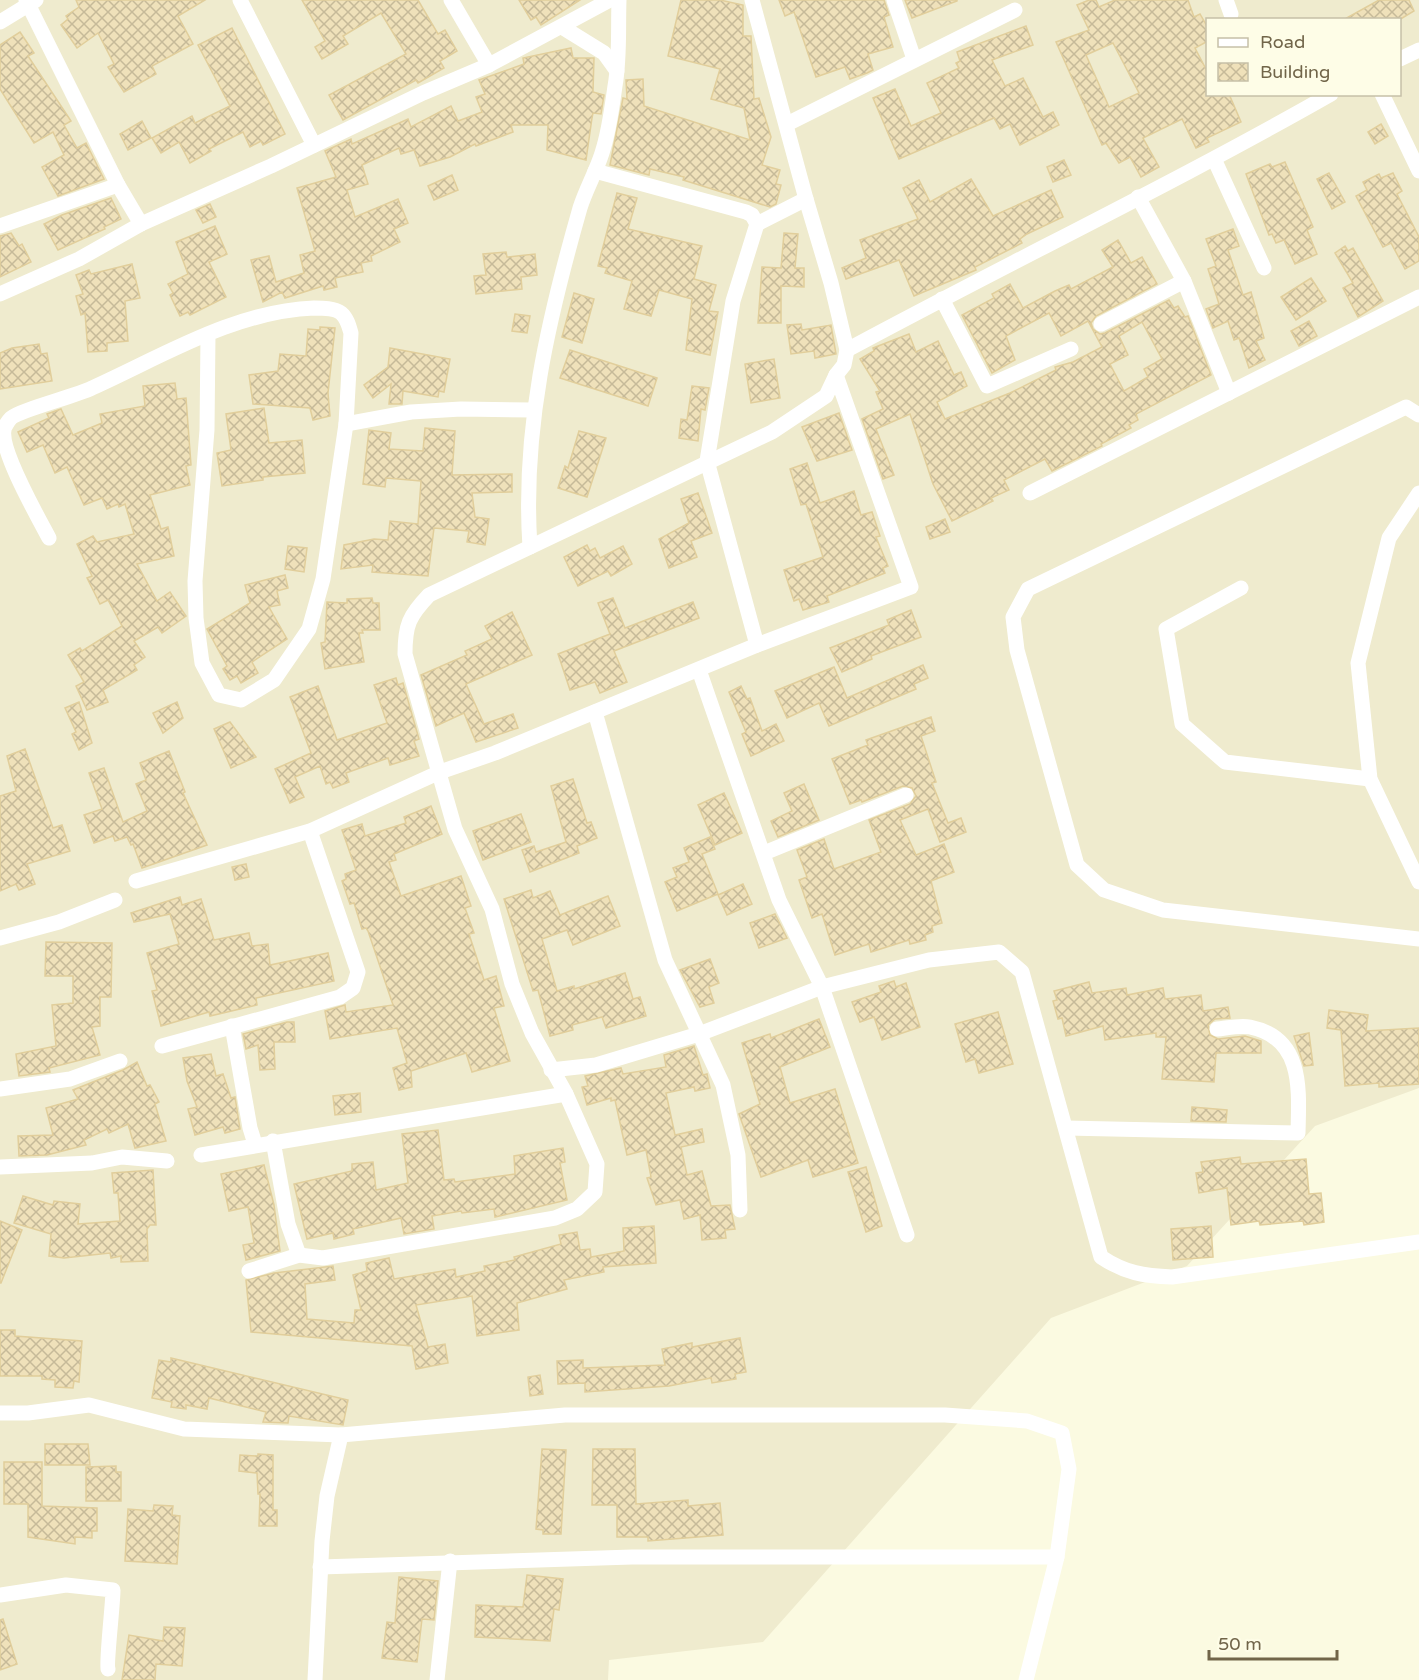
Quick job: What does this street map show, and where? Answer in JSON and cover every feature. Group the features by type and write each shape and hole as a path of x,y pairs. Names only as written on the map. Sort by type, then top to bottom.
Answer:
{"street":[{"path":"240,0 314,145"},
{"path":"451,0 489,65"},
{"path":"0,294 79,259 141,224 423,93 489,65 610,0"},
{"path":"530,547 528,512 533,410 547,331 581,204 603,151 617,71 619,0"},
{"path":"249,1271 299,1255 323,1258 555,1218 576,1209 595,1192 597,1164 566,1094 550,1070 512,984 492,909 455,829 405,654 405,633 411,613 429,595 772,432 826,396 836,375 844,365 847,350 831,283 752,0"},
{"path":"894,0 914,58"},
{"path":"0,22 30,2 118,185 141,224"},
{"path":"788,124 914,58 1016,10"},
{"path":"562,27 604,52 617,71"},
{"path":"1401,59 1419,50"},
{"path":"847,350 1138,197 1215,161 1328,96"},
{"path":"1383,96 1419,171"},
{"path":"1215,161 1264,268"},
{"path":"595,171 746,212 752,215 757,224"},
{"path":"0,226 118,185"},
{"path":"1138,197 1184,281 1229,393"},
{"path":"757,645 707,461 733,302 757,224 806,199"},
{"path":"1101,324 1184,281"},
{"path":"1030,494 1419,297"},
{"path":"942,299 987,386 1071,349"},
{"path":"49,538 4,449 3,431 11,418 84,392 207,335 253,318 298,309 324,308 340,312 347,321 351,333 346,424 323,579 309,629 273,680 241,700 219,695 202,663 196,618 195,581 207,430 207,335"},
{"path":"136,881 310,831 440,772 495,753 757,645 911,587 836,375"},
{"path":"1419,415 1406,407 1028,589 1013,617 1017,650 1077,865 1104,890 1163,910 1419,939"},
{"path":"346,424 411,412 533,410"},
{"path":"1419,493 1389,538 1358,663 1370,779 1419,882"},
{"path":"1241,588 1166,629 1182,724 1225,762 1370,779"},
{"path":"699,670 779,900 822,987 907,1235"},
{"path":"595,712 665,960 723,1085 738,1155 740,1210"},
{"path":"764,853 906,795"},
{"path":"162,1046 340,997 353,988 358,972 310,831"},
{"path":"0,939 59,922 115,900"},
{"path":"550,1070 597,1065 699,1034 822,987 929,960 999,952 1022,972 1101,1257 1120,1270 1144,1276 1172,1277 1419,1242"},
{"path":"232,1026 250,1128 255,1144"},
{"path":"1066,1128 1298,1133 1299,1090 1292,1058 1276,1036 1249,1026 1218,1029"},
{"path":"0,1089 70,1079 120,1061"},
{"path":"201,1155 255,1144 566,1094"},
{"path":"273,1141 288,1224 299,1255"},
{"path":"0,1167 92,1163 122,1157 167,1161"},
{"path":"0,1413 28,1413 89,1405 184,1429 340,1435 565,1414 945,1415 1027,1421 1062,1433 1069,1469 1057,1557 1026,1680"},
{"path":"315,1680 320,1567 327,1496 340,1435"},
{"path":"320,1567 450,1561 786,1555 1057,1557"},
{"path":"437,1680 450,1561"},
{"path":"0,1594 66,1585 113,1590 112,1628 106,1663 108,1669"}],"shaded area":[{"path":"0,0 1419,0 1419,1088 1315,1126 1187,1266 1051,1318 763,1642 609,1660 608,1680 0,1680"}],"building":[{"path":"76,0 205,0 178,16 193,44 152,66 156,74 124,92 108,67 114,64 98,33 77,48 61,25 68,19 66,16 79,7"},
{"path":"302,0 418,0 438,34 445,30 457,51 440,61 444,68 418,83 416,80 343,120 329,95 406,54 381,13 343,36 348,44 322,59 315,47 325,41"},
{"path":"519,0 580,0 541,25 536,17 531,20"},
{"path":"681,0 720,0 743,5 743,36 751,36 754,99 759,98 771,137 762,165 780,170 776,184 781,185 776,204 770,207 683,180 684,177 650,169 649,175 610,165 623,98 627,99 626,80 643,79 644,106 750,140 744,108 711,99 720,69 668,56"},
{"path":"779,0 884,0 889,15 884,17 893,47 868,54 873,70 867,73 850,79 845,67 816,77 794,12 785,16"},
{"path":"905,0 957,0 957,1 912,18"},
{"path":"1089,0 1096,0 1099,7 1115,0 1188,0 1194,17 1200,14 1206,24 1206,42 1195,48 1206,69 1206,96 1230,96 1241,122 1207,138 1209,142 1196,148 1182,119 1143,138 1159,167 1141,177 1130,157 1119,163 1106,143 1102,145 1056,42 1089,30 1077,5","holes":["1113,43 1139,93 1109,107 1086,55"]},
{"path":"1379,0 1409,0 1414,11 1401,19 1347,18"},
{"path":"1026,26 1033,45 992,60 1005,86 1023,78 1043,117 1053,112 1059,125 1020,145 1010,124 1000,129 994,118 899,159 873,98 895,89 911,126 941,113 927,83 959,68 956,63 960,61 957,52"},
{"path":"232,28 285,134 263,145 261,141 250,147 243,132 209,149 211,151 190,163 179,142 161,153 152,138 192,116 195,123 230,106 198,45"},
{"path":"20,32 34,53 28,56 71,121 64,125 77,148 86,143 104,179 58,196 42,167 64,155 53,132 34,143 0,89 0,45"},
{"path":"571,48 573,58 594,58 593,92 604,95 601,114 593,113 586,160 547,150 548,125 511,125 513,132 476,146 475,144 450,157 420,166 414,150 401,154 399,148 362,165 368,184 347,190 355,217 398,199 408,223 394,229 400,242 371,256 372,261 361,263 363,272 335,278 337,287 324,290 323,286 285,298 282,292 263,302 251,260 269,256 276,282 304,273 300,255 315,251 297,188 336,177 325,151 351,139 352,144 408,119 411,127 451,106 458,121 482,112 476,97 485,94 479,80 524,64 523,58"},
{"path":"142,121 151,138 128,150 120,134"},
{"path":"1381,124 1388,136 1375,144 1368,132"},
{"path":"1064,160 1071,175 1053,182 1047,167"},
{"path":"1285,162 1313,227 1307,230 1317,254 1295,264 1284,240 1276,243 1272,234 1269,235 1246,174 1270,164 1272,167"},
{"path":"1329,173 1345,202 1332,209 1317,179"},
{"path":"1393,173 1402,191 1397,194 1419,237 1419,261 1405,269 1391,243 1383,247 1356,196 1367,190 1363,182 1379,174 1381,178"},
{"path":"452,175 458,190 434,200 428,186"},
{"path":"971,179 993,216 1051,190 1063,217 1027,234 1020,239 1022,243 975,267 976,270 914,296 899,260 846,279 842,268 866,258 860,240 918,219 903,188 919,180 930,202"},
{"path":"617,193 637,198 628,229 702,246 694,279 716,285 709,311 718,312 710,355 686,350 692,299 659,290 651,316 624,309 632,281 605,273 607,268 598,266"},
{"path":"111,198 121,219 104,227 105,229 58,250 44,224 62,215"},
{"path":"210,204 216,217 203,223 196,210"},
{"path":"215,226 227,254 209,262 226,297 190,315 188,312 180,316 170,295 173,293 168,284 188,274 176,242"},
{"path":"1233,229 1239,246 1228,250 1243,295 1251,292 1264,338 1256,341 1265,360 1249,368 1239,338 1234,340 1228,321 1213,328 1206,309 1219,304 1208,269 1216,266 1206,239"},
{"path":"11,233 19,246 22,244 31,262 0,277 0,236"},
{"path":"784,233 798,234 795,268 804,268 804,287 781,286 781,323 758,323 762,267 781,268"},
{"path":"1118,240 1131,263 1142,257 1157,284 1096,316 1091,323 1093,329 1100,334 1105,333 1169,300 1174,308 1178,306 1185,317 1188,316 1211,375 1136,414 1138,420 1129,425 1131,428 1101,444 1102,446 1052,471 1045,459 1004,480 1009,490 991,498 993,501 952,521 933,484 910,414 876,429 894,475 883,479 862,419 883,409 876,392 880,391 860,359 874,351 873,348 909,334 916,352 938,341 954,375 961,372 967,386 937,402 945,419 1010,393 1056,370 1055,367 1073,362 1102,347 1088,321 1061,336 1049,313 1006,336 1015,360 992,373 962,315 994,298 992,294 1010,284 1023,308 1069,285 1071,289 1113,267 1102,250","holes":["1142,322 1162,359 1144,369 1148,377 1124,391 1110,364 1128,355 1119,336"]},
{"path":"1345,246 1348,251 1353,248 1383,301 1358,317 1343,288 1353,283 1335,253"},
{"path":"506,252 507,257 535,254 537,275 521,277 522,289 476,294 474,276 486,275 483,254"},
{"path":"132,264 140,298 125,301 128,341 107,343 107,351 88,352 85,313 81,315 76,296 83,294 76,275 89,270 91,274"},
{"path":"1311,278 1326,301 1296,320 1281,297"},
{"path":"574,293 594,299 582,343 562,337"},
{"path":"515,314 530,316 527,333 512,331"},
{"path":"1309,321 1317,336 1299,346 1291,331"},
{"path":"801,324 802,330 831,325 836,354 815,358 814,351 791,354 787,325"},
{"path":"320,327 335,328 328,393 330,416 313,420 310,408 253,404 249,375 278,371 280,354 306,356 308,329 320,330"},
{"path":"39,344 41,354 47,353 52,381 0,389 0,353 12,348"},
{"path":"390,348 450,359 444,392 439,391 438,397 403,391 402,404 389,404 391,384 373,398 364,385 388,367"},
{"path":"570,350 657,378 648,406 560,378"},
{"path":"774,359 780,398 751,403 745,364"},
{"path":"175,383 177,399 186,398 191,465 186,466 190,485 150,495 161,529 168,527 174,556 137,564 157,601 170,592 186,616 162,633 158,627 134,641 145,657 134,665 137,670 103,690 108,702 87,710 76,686 84,682 68,655 80,648 82,651 122,626 108,600 100,604 87,578 92,576 77,544 93,536 97,542 134,534 125,504 119,507 118,504 107,509 102,498 84,505 67,467 55,473 43,445 27,452 18,432 49,418 47,414 61,409 73,435 102,423 100,414 145,406 143,386"},
{"path":"692,386 709,388 705,410 701,409 698,441 679,438 681,419 687,420"},
{"path":"264,408 269,443 302,440 305,473 263,477 263,480 222,486 217,453 231,450 226,414"},
{"path":"839,413 852,450 817,461 802,427"},
{"path":"425,428 455,431 452,475 512,474 512,492 472,493 475,517 489,519 485,545 467,542 469,531 434,528 428,576 372,572 373,565 341,569 344,545 374,539 388,540 390,521 418,524 421,481 386,478 385,487 363,484 369,430 391,433 389,449 423,451"},
{"path":"579,431 606,438 587,497 558,488 565,466 568,468"},
{"path":"807,463 820,503 854,491 861,515 872,512 880,536 876,537 888,566 883,568 885,573 827,596 829,602 803,610 799,599 794,601 784,570 823,557 806,504 801,505 790,469"},
{"path":"698,493 712,533 691,541 697,557 669,568 659,539 689,523 681,499"},
{"path":"945,519 950,532 930,539 926,527"},
{"path":"587,545 590,551 595,548 600,558 623,546 632,564 611,576 608,571 578,586 564,557"},
{"path":"288,546 307,548 304,572 285,569"},
{"path":"285,575 288,588 277,591 280,605 269,607 287,639 252,662 258,673 241,683 237,676 230,680 223,669 227,666 207,629 250,603 245,585"},
{"path":"372,598 373,603 379,603 380,630 362,630 363,633 359,633 364,662 325,669 321,643 325,642 327,602 347,603 347,599"},
{"path":"613,598 625,628 693,602 699,618 614,651 627,682 600,693 595,682 570,690 558,654 610,634 598,603"},
{"path":"911,610 921,637 871,656 872,659 842,672 830,648 889,625 887,620"},
{"path":"512,612 532,655 466,684 484,724 513,714 518,728 476,742 464,713 436,726 421,675 467,655 465,651 492,639 485,626"},
{"path":"923,665 928,678 914,684 916,689 829,726 819,703 787,718 775,691 834,667 847,698"},
{"path":"396,678 398,685 403,683 419,739 414,741 419,756 390,765 388,758 346,773 349,782 333,788 330,782 326,784 320,766 295,777 304,797 290,803 275,769 311,753 290,697 318,686 337,740 387,723 374,685"},
{"path":"741,686 747,699 750,698 762,731 776,724 784,741 751,756 742,734 746,732 729,692"},
{"path":"79,702 92,743 79,750 72,734 76,732 65,708"},
{"path":"177,702 183,718 163,733 153,713"},
{"path":"931,717 935,731 921,736 936,782 932,783 948,823 961,818 966,832 940,842 928,809 900,820 916,855 944,844 954,872 931,881 942,923 932,926 933,932 925,935 926,940 910,944 909,940 871,952 869,944 835,955 822,914 812,918 799,880 807,877 797,850 824,839 834,869 881,852 869,820 910,804 916,796 912,788 903,786 862,802 861,800 850,804 832,759 868,745 866,740"},
{"path":"230,722 256,757 231,768 214,729"},
{"path":"25,749 53,828 62,825 70,851 27,864 35,884 19,890 16,884 0,891 0,796 16,791 7,756"},
{"path":"169,751 185,792 183,793 207,845 142,868 133,844 131,845 127,837 115,841 113,836 94,843 84,815 102,809 89,773 104,768 123,822 147,811 136,784 146,780 140,763"},
{"path":"573,779 587,823 591,822 597,838 577,846 579,853 530,872 522,850 534,846 536,852 566,842 551,786"},
{"path":"804,784 819,820 778,837 771,821 792,811 784,793"},
{"path":"724,793 742,833 715,845 698,805"},
{"path":"431,806 442,834 394,854 396,860 389,862 401,896 461,876 471,906 465,908 474,933 469,934 484,980 496,976 504,1006 494,1008 510,1061 472,1072 466,1053 411,1071 412,1087 399,1090 393,1068 407,1063 397,1028 330,1039 325,1011 345,1005 346,1012 393,1005 368,931 366,928 362,929 354,903 350,904 342,881 346,879 345,874 356,870 342,830 362,824 365,836 406,823 404,817"},
{"path":"521,814 531,842 483,860 473,831"},
{"path":"710,837 715,849 702,854 718,894 677,911 665,882 677,877 673,868 689,862 684,848"},
{"path":"246,864 249,877 235,880 232,867"},
{"path":"743,884 752,904 727,915 718,895"},
{"path":"531,890 533,898 550,891 560,915 608,896 620,926 573,945 567,930 542,939 557,991 574,986 574,989 625,973 633,999 640,997 646,1016 606,1028 602,1017 572,1025 573,1030 550,1036 538,990 533,991 504,899"},
{"path":"180,897 182,905 201,899 214,940 249,933 252,946 268,944 270,965 328,953 334,981 256,998 257,1005 210,1016 209,1012 161,1026 152,991 157,990 147,953 179,944 170,914 134,922 131,913"},
{"path":"775,914 787,938 759,948 750,923"},
{"path":"46,942 112,943 111,997 100,997 100,1026 92,1027 100,1055 49,1068 50,1072 19,1076 16,1054 56,1046 52,1005 73,1003 73,976 45,976"},
{"path":"710,959 719,983 709,987 714,1003 700,1007 680,970"},
{"path":"894,981 896,987 906,983 920,1027 882,1040 874,1017 860,1022 852,1002 881,992 879,986"},
{"path":"1089,982 1092,993 1126,988 1127,995 1163,988 1165,999 1201,995 1203,1011 1228,1007 1230,1018 1215,1019 1208,1025 1210,1035 1218,1039 1245,1036 1261,1041 1261,1053 1216,1053 1214,1082 1162,1079 1166,1037 1156,1037 1156,1033 1105,1040 1103,1026 1066,1036 1062,1018 1058,1019 1053,1001 1057,1000 1054,991"},
{"path":"1329,1010 1368,1015 1366,1031 1419,1028 1419,1084 1379,1087 1379,1083 1345,1086 1341,1030 1327,1028"},
{"path":"998,1012 1013,1064 979,1073 975,1059 966,1062 955,1024"},
{"path":"819,1019 830,1047 780,1067 790,1103 835,1089 858,1163 813,1177 808,1160 761,1177 739,1114 760,1104 742,1043 770,1034 771,1038"},
{"path":"294,1022 295,1042 274,1042 275,1069 260,1070 258,1045 246,1049 243,1034"},
{"path":"1309,1033 1313,1065 1304,1066 1294,1036"},
{"path":"694,1046 703,1075 707,1074 710,1088 695,1091 694,1087 666,1093 675,1135 702,1129 704,1142 681,1147 687,1175 702,1171 711,1206 730,1205 735,1229 725,1230 726,1238 702,1240 700,1215 684,1219 680,1200 656,1205 647,1178 651,1177 646,1150 627,1155 615,1100 611,1101 611,1098 587,1105 582,1087 588,1086 585,1076 621,1068 623,1074 666,1067 664,1055"},
{"path":"211,1054 216,1076 223,1074 231,1098 235,1097 240,1129 225,1133 223,1127 195,1135 188,1109 197,1107 187,1081 183,1058"},
{"path":"137,1062 147,1086 150,1085 159,1102 155,1104 166,1141 135,1148 128,1124 109,1133 107,1129 84,1140 86,1145 47,1155 19,1156 18,1136 53,1135 46,1108 78,1099 73,1090"},
{"path":"360,1093 361,1112 335,1115 333,1096"},
{"path":"1192,1107 1227,1110 1226,1122 1191,1121"},
{"path":"438,1130 444,1180 454,1179 455,1182 515,1174 514,1156 563,1148 565,1162 560,1163 567,1200 495,1217 494,1209 432,1216 434,1229 404,1234 401,1218 353,1229 354,1234 334,1239 333,1233 307,1239 294,1184 352,1171 352,1164 373,1162 376,1190 408,1183 402,1134"},
{"path":"1240,1157 1241,1164 1306,1159 1309,1194 1321,1193 1324,1222 1304,1225 1303,1221 1260,1225 1259,1221 1231,1225 1227,1188 1199,1193 1196,1173 1203,1172 1201,1162"},
{"path":"264,1165 274,1205 280,1251 246,1260 243,1245 254,1243 248,1207 229,1211 221,1174"},
{"path":"866,1167 882,1226 866,1232 848,1172"},
{"path":"153,1170 156,1225 150,1225 147,1229 148,1261 121,1262 121,1256 111,1258 110,1253 64,1258 49,1256 51,1234 14,1223 23,1196 53,1205 54,1201 80,1204 78,1224 120,1221 118,1193 114,1193 112,1173"},
{"path":"0,1221 22,1230 1,1283 0,1283"},
{"path":"654,1226 656,1263 603,1267 604,1272 564,1280 567,1289 517,1303 519,1330 477,1336 472,1296 416,1305 428,1347 445,1344 448,1363 416,1369 412,1346 251,1332 246,1280 274,1273 333,1266 335,1280 305,1284 307,1319 354,1323 355,1310 361,1310 353,1275 367,1271 366,1263 389,1258 394,1279 455,1269 456,1277 485,1271 484,1266 515,1260 514,1257 561,1244 559,1235 577,1232 580,1250 590,1249 591,1257 624,1251 623,1228"},
{"path":"1211,1226 1213,1257 1173,1260 1171,1229"},
{"path":"0,1330 15,1330 15,1336 82,1341 79,1382 74,1381 73,1388 55,1387 55,1380 42,1379 42,1376 0,1376"},
{"path":"740,1338 746,1372 735,1374 736,1379 712,1383 711,1378 669,1386 585,1392 585,1383 558,1384 557,1361 583,1360 583,1368 665,1365 662,1349 692,1343 692,1347"},
{"path":"171,1358 348,1400 343,1425 289,1416 288,1423 263,1422 266,1412 209,1398 207,1409 186,1405 186,1409 171,1407 172,1402 152,1398 159,1360 171,1362"},
{"path":"540,1375 543,1394 530,1396 528,1377"},
{"path":"45,1444 88,1444 90,1465 45,1465"},
{"path":"542,1449 566,1450 561,1534 543,1534 543,1530 536,1529"},
{"path":"593,1449 635,1449 636,1504 688,1500 688,1506 720,1503 723,1535 648,1541 648,1537 617,1537 617,1505 592,1505"},
{"path":"258,1454 273,1455 273,1510 277,1510 277,1526 259,1526 260,1494 258,1494 257,1473 239,1471 240,1455 258,1456"},
{"path":"4,1462 42,1462 42,1506 97,1508 97,1531 92,1531 92,1538 75,1537 75,1544 28,1537 28,1504 4,1504"},
{"path":"116,1466 116,1472 121,1472 121,1501 86,1501 86,1467"},
{"path":"154,1505 173,1506 172,1515 180,1516 177,1564 125,1561 128,1509 153,1511"},
{"path":"527,1575 563,1579 559,1610 554,1609 550,1641 475,1637 476,1605 523,1607"},
{"path":"399,1577 438,1581 434,1620 422,1619 417,1662 382,1658 387,1622 395,1623"},
{"path":"3,1619 17,1664 0,1670 0,1620"},
{"path":"164,1627 185,1628 182,1666 156,1664 155,1680 122,1680 129,1635 163,1641"}]}
